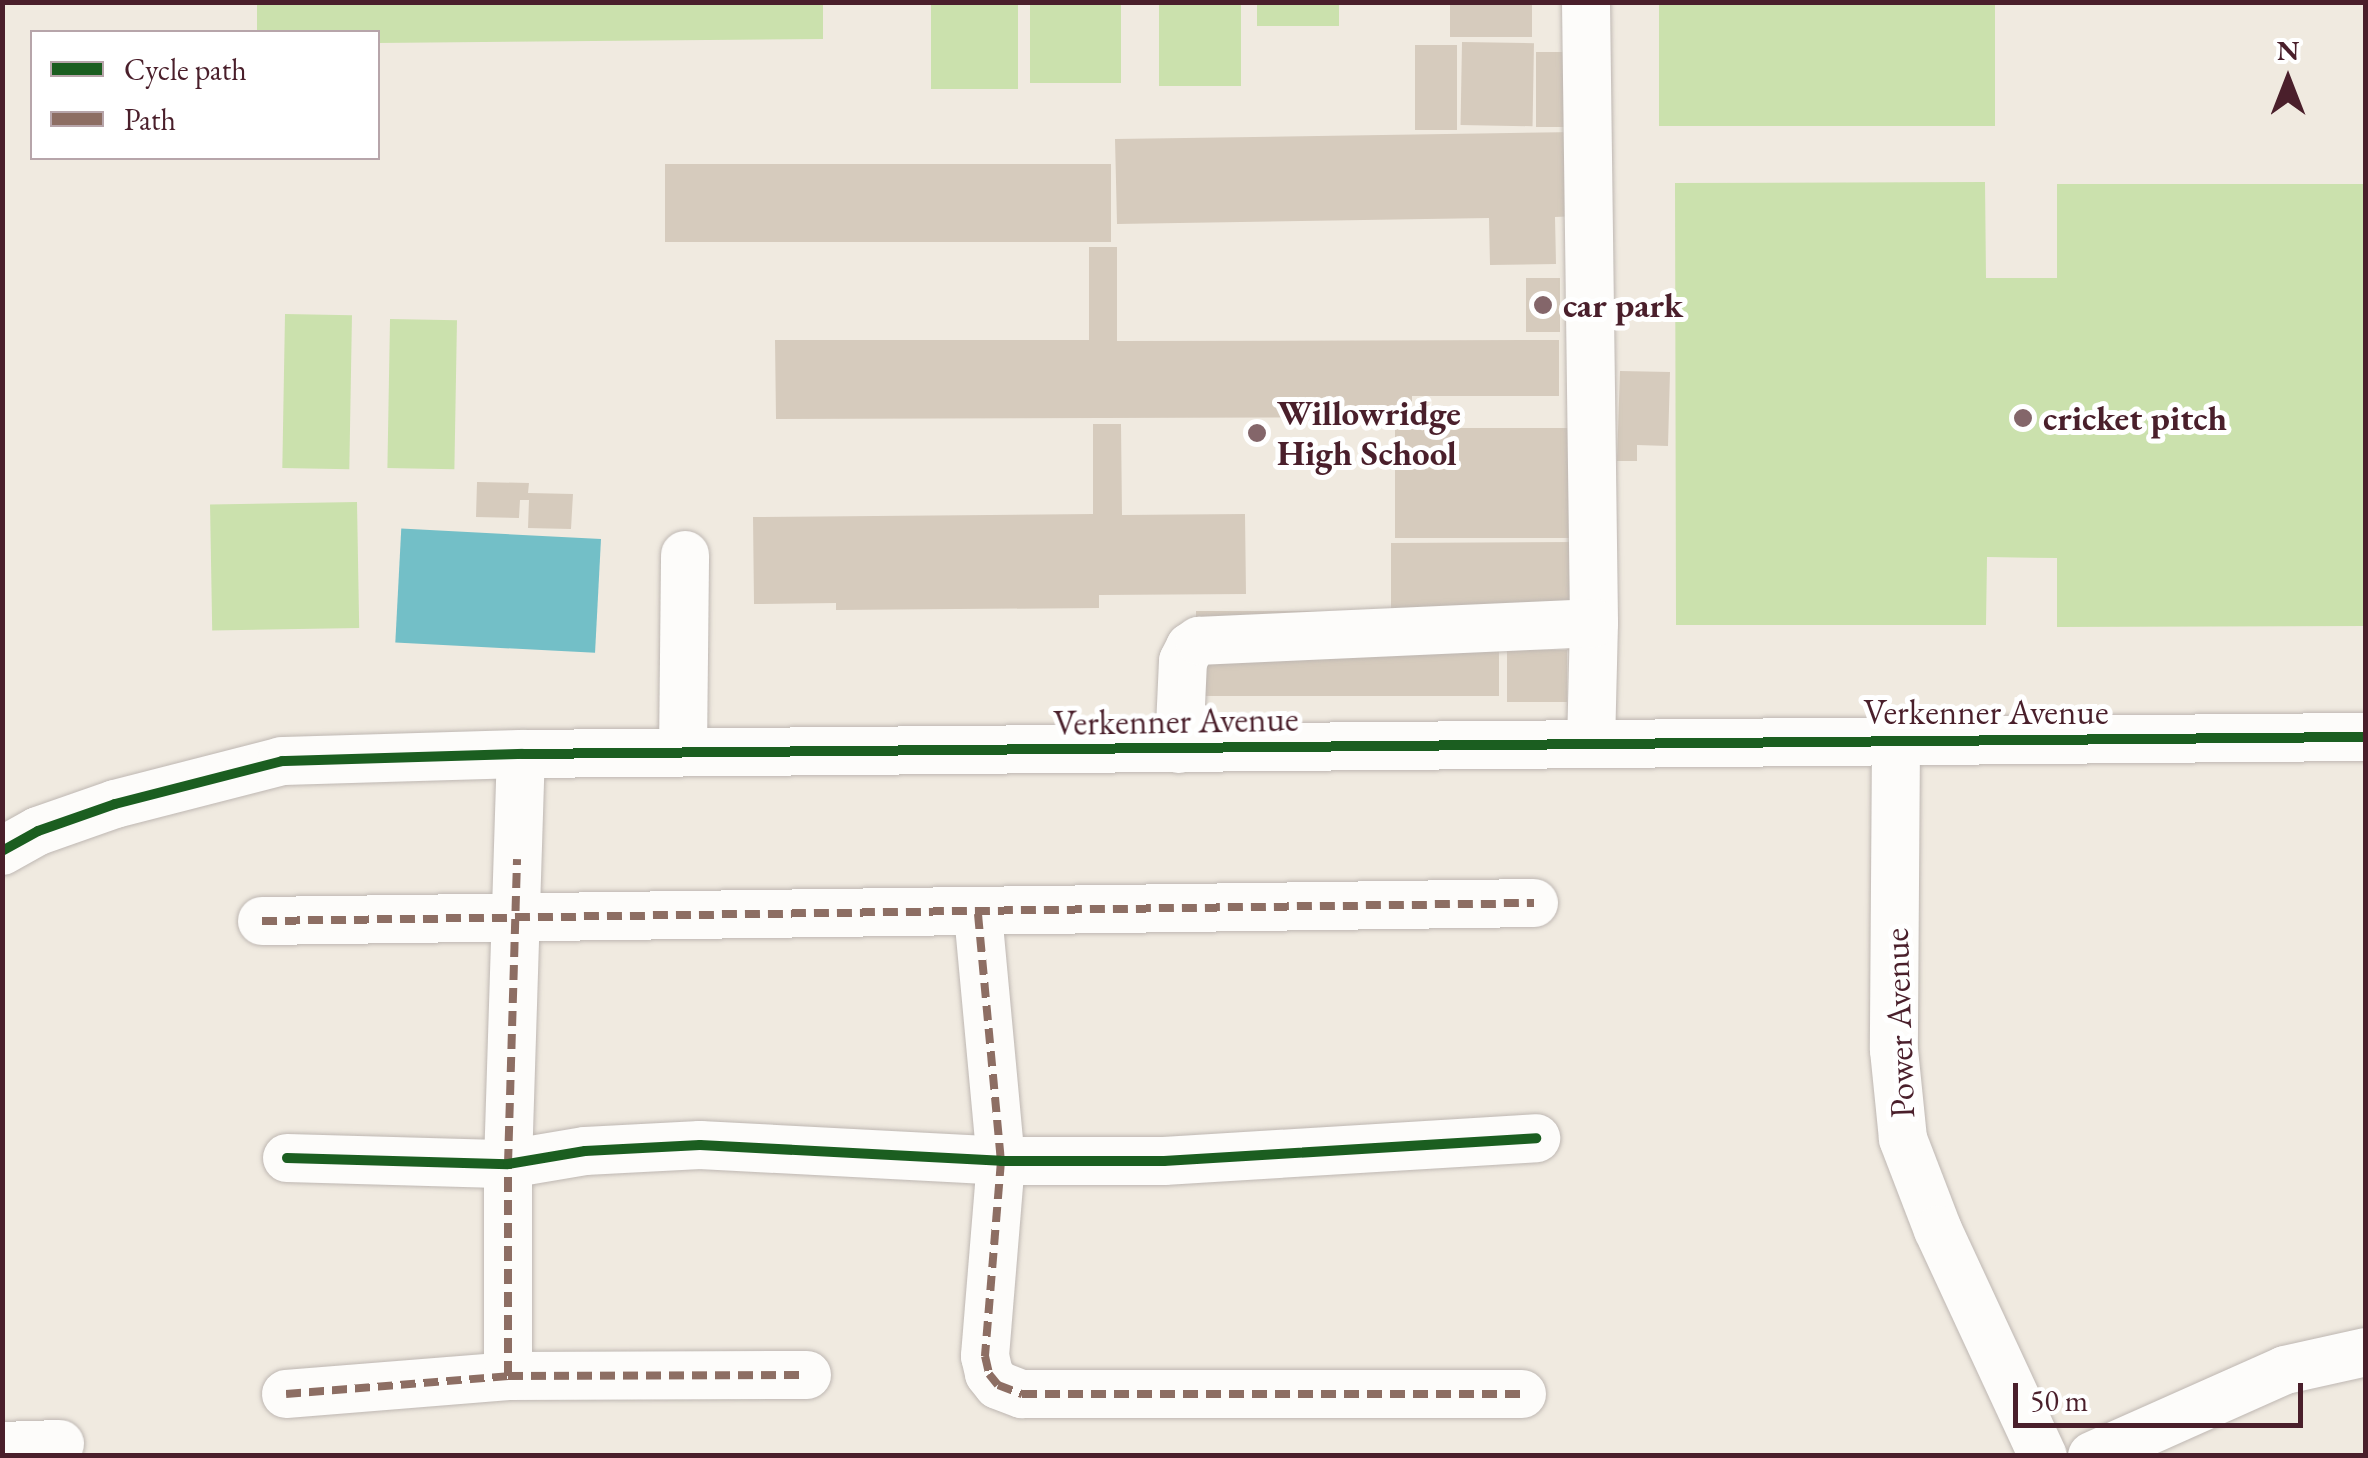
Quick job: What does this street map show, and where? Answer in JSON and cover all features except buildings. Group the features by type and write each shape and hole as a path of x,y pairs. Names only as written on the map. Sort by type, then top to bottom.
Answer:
{"street":[{"path":"1586,2 1594,624 1591,743"},
{"path":"683,752 684,555"},
{"path":"1179,749 1183,662 1190,647 1200,642 1594,624"},
{"name":"Verkenner Avenue","path":"2,851 38,831 116,804 282,761 683,752 2366,737"},
{"name":"Power Avenue","path":"1896,741 1894,1050 1903,1138 1938,1230 2043,1456"},
{"path":"508,1376 508,1164 521,754"},
{"path":"262,921 516,914 978,914 1534,903"},
{"path":"978,914 1000,1161 986,1356 989,1374 1008,1392 1522,1394"},
{"path":"288,1158 508,1164 585,1151 700,1145 1000,1161 1164,1161 1536,1138"},
{"path":"2092,1456 2284,1370 2366,1352"},
{"path":"286,1394 508,1376 807,1375"},
{"path":"2,1446 60,1444"}],"green space":[{"path":"257,3 823,3 823,39 380,43 380,30 257,30"},
{"path":"931,3 1018,3 1018,89 931,89"},
{"path":"1030,3 1121,3 1121,83 1030,83"},
{"path":"1159,3 1241,3 1241,86 1159,86"},
{"path":"1257,3 1339,3 1339,26 1257,26"},
{"path":"1659,3 1995,3 1995,126 1659,126"},
{"path":"1985,182 1986,278 2057,278 2057,184 2365,184 2365,626 2057,627 2057,558 1987,557 1986,625 1676,625 1675,183"},
{"path":"285,314 352,315 349,469 282,468"},
{"path":"390,319 457,320 454,469 387,468"},
{"path":"357,502 359,628 212,631 210,505"}],"water":[{"path":"401,529 601,539 595,653 395,642"}],"marked path":[{"path":"508,1376 508,1164 517,859"},
{"path":"262,921 1534,903"},
{"path":"978,914 1001,1161 985,1356 989,1374 998,1385 1022,1394 1522,1394"},
{"path":"286,1394 508,1376 807,1375"}],"cycle path":[{"path":"2,851 38,831 115,804 282,761 521,754 2366,737"},
{"path":"287,1158 508,1164 585,1151 700,1145 1001,1161 1164,1161 1536,1138"}],"place":[{"name":"car park","path":"1543,305"},
{"name":"cricket pitch","path":"2023,418"},
{"name":"Willowridge High School","path":"1257,433"}]}
